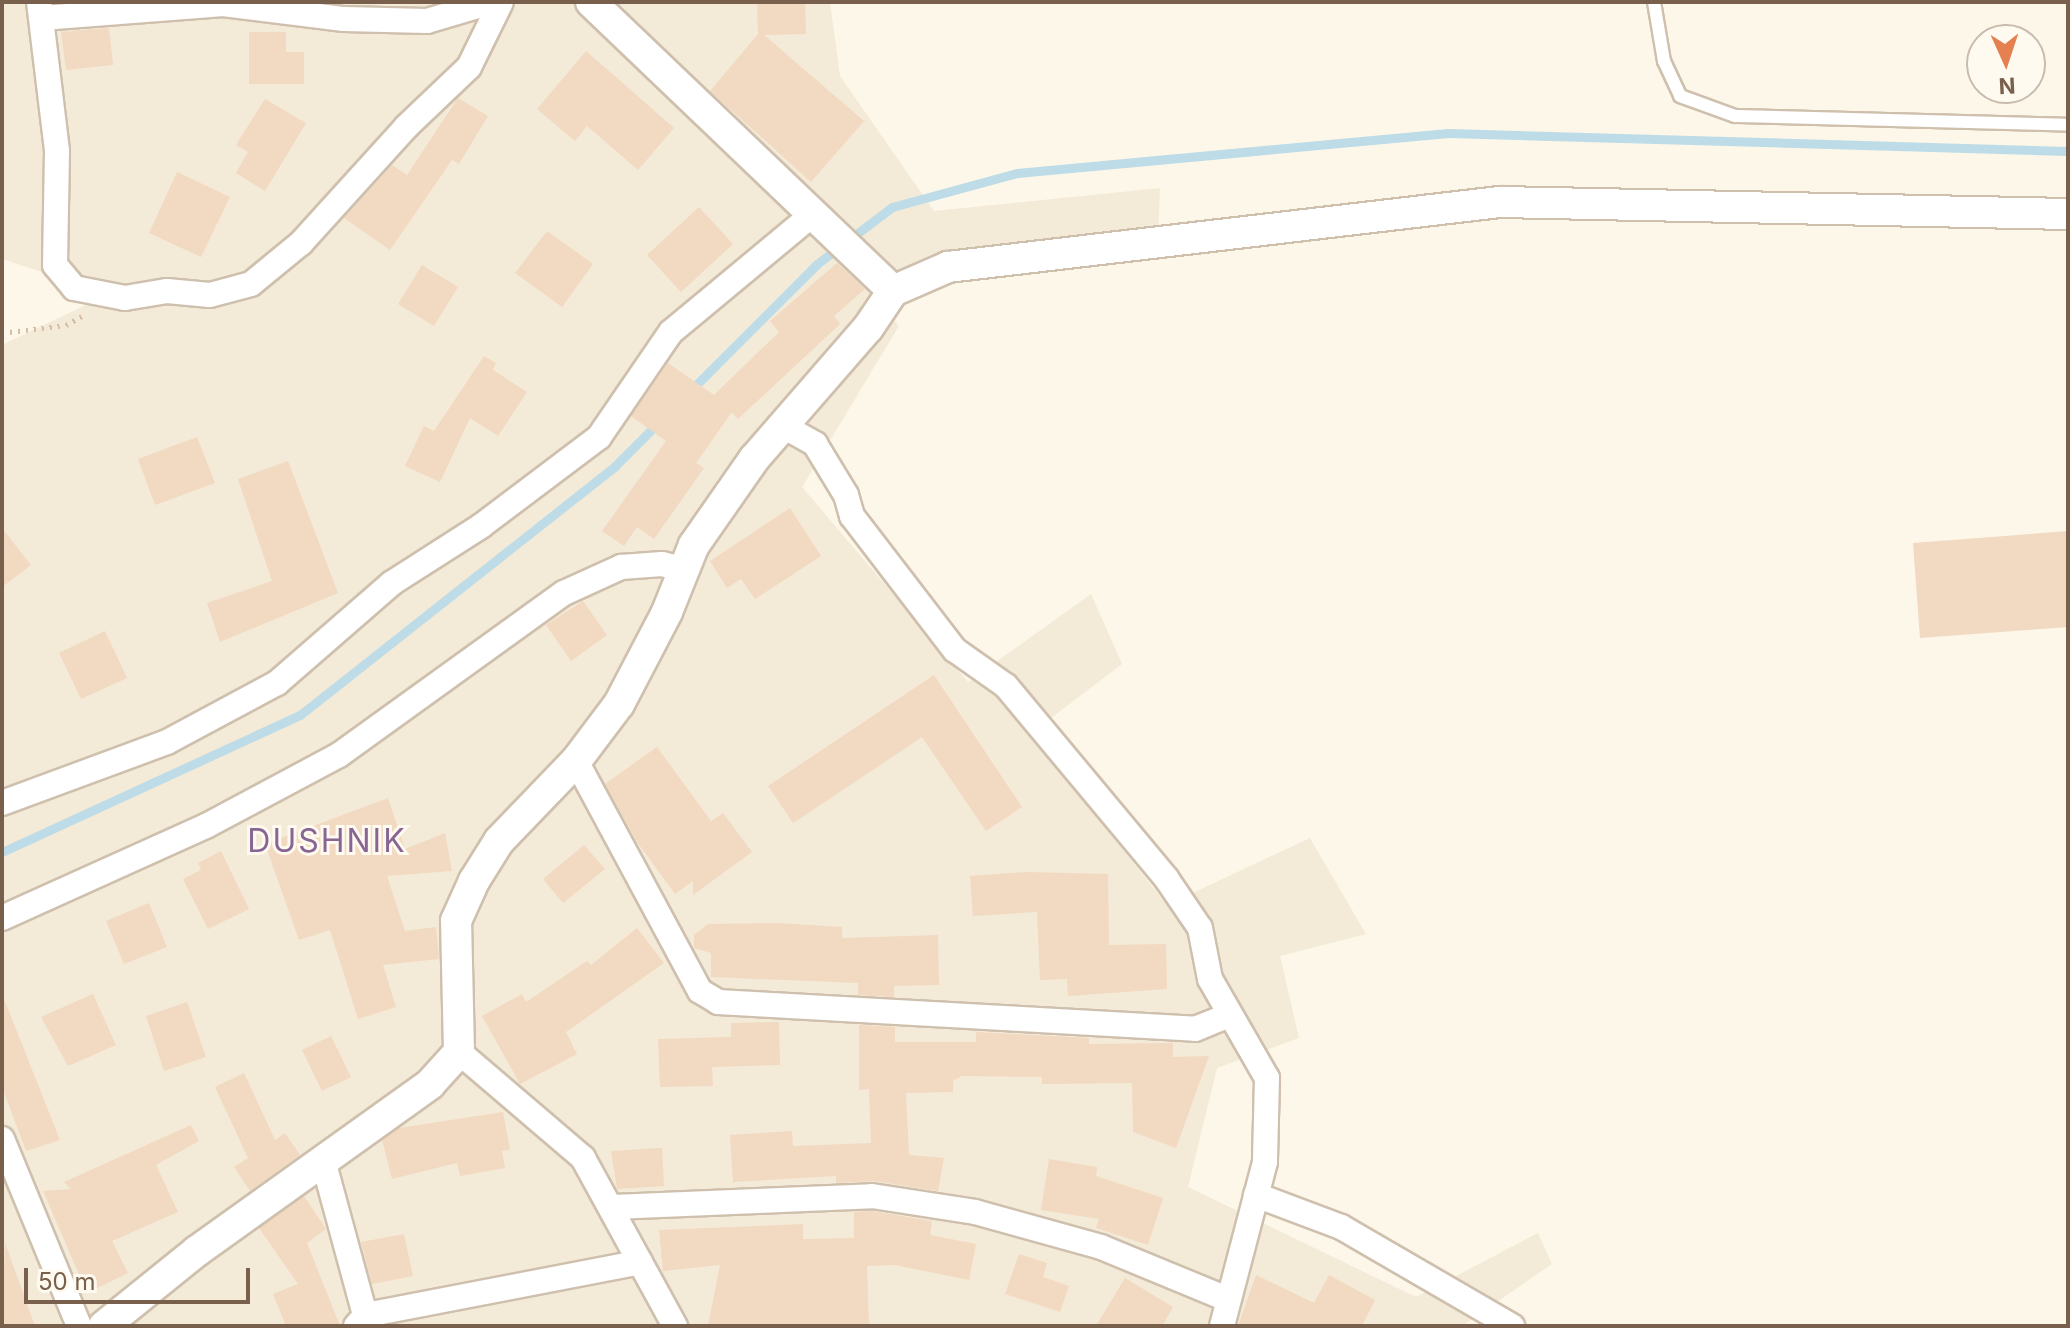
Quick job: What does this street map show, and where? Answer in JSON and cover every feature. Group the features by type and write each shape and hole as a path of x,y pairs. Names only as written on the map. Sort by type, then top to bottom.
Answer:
{"street":[{"path":"491,2 427,21 344,19 223,4 40,10 57,151 55,265 74,288 125,298 167,291 210,295 251,284 301,243 406,127 469,67 501,2"},
{"path":"591,2 893,291"},
{"path":"104,1326 197,1251 324,1164 430,1084 459,1052 456,921 499,841 576,761 619,704 667,612 682,569 702,532 783,426 868,328 893,291 948,267 1500,202 2068,214"},
{"path":"2,803 167,742 277,683 392,583 481,526 599,437 671,332 821,222"},
{"path":"783,426 815,444 828,461 852,516 955,650 1006,686 1166,878 1200,928 1204,960 1228,1016 1267,1078 1265,1162 1222,1326"},
{"path":"2,918 206,826 339,755 564,593 621,567 662,564 682,569"},
{"path":"576,761 700,991 718,1002 760,1009 845,1008 1195,1029 1228,1016"},
{"path":"459,1052 569,1142 613,1207 675,1326"},
{"path":"2,1139 79,1326"},
{"path":"324,1164 363,1322 640,1262"},
{"path":"1256,1195 1341,1227 1512,1326"},
{"path":"613,1207 872,1196 975,1212 1101,1247 1227,1299"}],"lane":[{"path":"1654,2 1664,61 1680,96 1735,116 2068,125"}],"path":[{"path":"2,333 66,325 125,298"}],"shaded area":[{"path":"2,2 830,2 840,76 934,211 1160,188 1158,242 863,284 899,326 802,487 968,682 1091,594 1122,664 1030,734 1167,905 1310,838 1366,934 1280,956 1299,1038 1217,1068 1188,1187 1416,1297 1538,1233 1552,1264 1462,1326 2,1326 2,345 109,294 2,259"}],"building":[{"path":"757,2 805,2 806,34 764,35 864,121 811,182 710,91 758,34"},
{"path":"109,28 113,65 66,70 61,32"},
{"path":"249,32 286,32 286,52 304,52 304,84 249,84"},
{"path":"586,51 674,128 638,170 587,126 575,141 537,109"},
{"path":"458,98 488,116 459,164 452,160 390,250 344,218 392,165 407,175"},
{"path":"265,99 306,123 265,191 236,173 248,152 236,145"},
{"path":"177,172 230,197 201,257 149,233"},
{"path":"699,207 733,244 681,292 647,255"},
{"path":"547,231 593,264 562,307 515,273"},
{"path":"837,263 865,289 834,316 840,324 738,419 732,412 696,463 704,468 654,539 637,527 624,546 602,531 666,441 631,416 668,363 714,395 779,332 770,321"},
{"path":"422,265 458,287 434,326 398,304"},
{"path":"484,356 496,363 493,370 527,392 498,436 470,418 440,482 405,466 424,426 434,431"},
{"path":"197,437 215,483 155,505 138,459"},
{"path":"288,461 338,593 220,642 207,603 272,581 238,479"},
{"path":"790,508 821,556 755,599 741,579 727,588 710,561"},
{"path":"2,528 31,565 2,587"},
{"path":"2068,531 2068,627 1920,638 1913,543"},
{"path":"583,601 607,635 571,661 546,625"},
{"path":"105,631 127,678 81,699 59,653"},
{"path":"934,675 1022,807 986,831 922,737 793,823 768,786"},
{"path":"657,747 711,821 723,813 752,852 693,895 693,881 675,894 637,842 605,784"},
{"path":"388,798 405,849 445,833 452,871 387,876 405,931 436,927 439,959 383,965 396,1007 358,1019 330,930 299,940 265,844"},
{"path":"584,845 605,869 563,903 543,879"},
{"path":"221,851 249,909 208,929 183,879 201,870 198,863"},
{"path":"1026,872 1108,874 1109,945 1166,944 1167,989 1068,996 1067,979 1040,980 1037,912 973,916 970,876"},
{"path":"149,903 167,947 124,964 106,921"},
{"path":"777,923 842,927 842,938 938,935 939,985 894,986 894,997 858,995 858,983 711,977 711,953 694,948 694,935 708,924"},
{"path":"637,928 664,963 566,1032 577,1054 520,1084 482,1016 522,994 526,1002 587,961 591,965"},
{"path":"2,994 60,1140 26,1151 2,1087"},
{"path":"93,994 116,1045 68,1066 41,1017"},
{"path":"187,1002 206,1057 164,1071 146,1016"},
{"path":"779,1022 780,1065 712,1067 713,1086 660,1087 658,1039 731,1037 731,1023"},
{"path":"859,1025 895,1027 895,1042 976,1042 976,1032 1089,1038 1089,1044 1173,1043 1173,1057 1209,1056 1176,1148 1133,1132 1132,1083 1042,1084 1042,1077 962,1076 953,1081 953,1092 906,1093 909,1155 944,1158 938,1191 874,1181 836,1183 836,1176 733,1182 730,1135 792,1131 793,1146 871,1143 869,1089 859,1090"},
{"path":"331,1036 351,1077 322,1091 302,1050"},
{"path":"244,1073 275,1140 285,1133 300,1155 250,1191 234,1167 248,1158 215,1087"},
{"path":"503,1112 510,1150 502,1151 505,1168 460,1176 457,1163 392,1179 382,1140 399,1128"},
{"path":"191,1125 199,1141 156,1165 178,1212 112,1241 128,1273 87,1293 43,1191 71,1189 64,1182"},
{"path":"662,1148 664,1186 617,1189 611,1151"},
{"path":"1049,1159 1097,1167 1096,1176 1163,1198 1148,1245 1096,1228 1099,1219 1041,1210"},
{"path":"304,1196 326,1229 307,1243 340,1326 286,1326 273,1294 298,1284 259,1228"},
{"path":"871,1211 932,1221 930,1235 976,1244 969,1280 895,1265 867,1266 869,1326 708,1326 720,1265 663,1271 659,1230 803,1224 803,1239 854,1238 854,1212"},
{"path":"404,1234 413,1276 372,1284 361,1242"},
{"path":"5,1243 35,1326 2,1326"},
{"path":"1019,1254 1047,1263 1043,1277 1069,1286 1060,1312 1005,1294"},
{"path":"1256,1275 1314,1303 1329,1275 1375,1300 1362,1326 1238,1326"},
{"path":"1125,1278 1173,1307 1162,1326 1096,1326"}],"waterway":[{"path":"690,391 817,264 892,207 1017,173 1448,133 2068,151"},
{"path":"2,852 300,715 615,466 659,422"}],"district":[{"name":"DUSHNIK","path":"327,841"}]}
